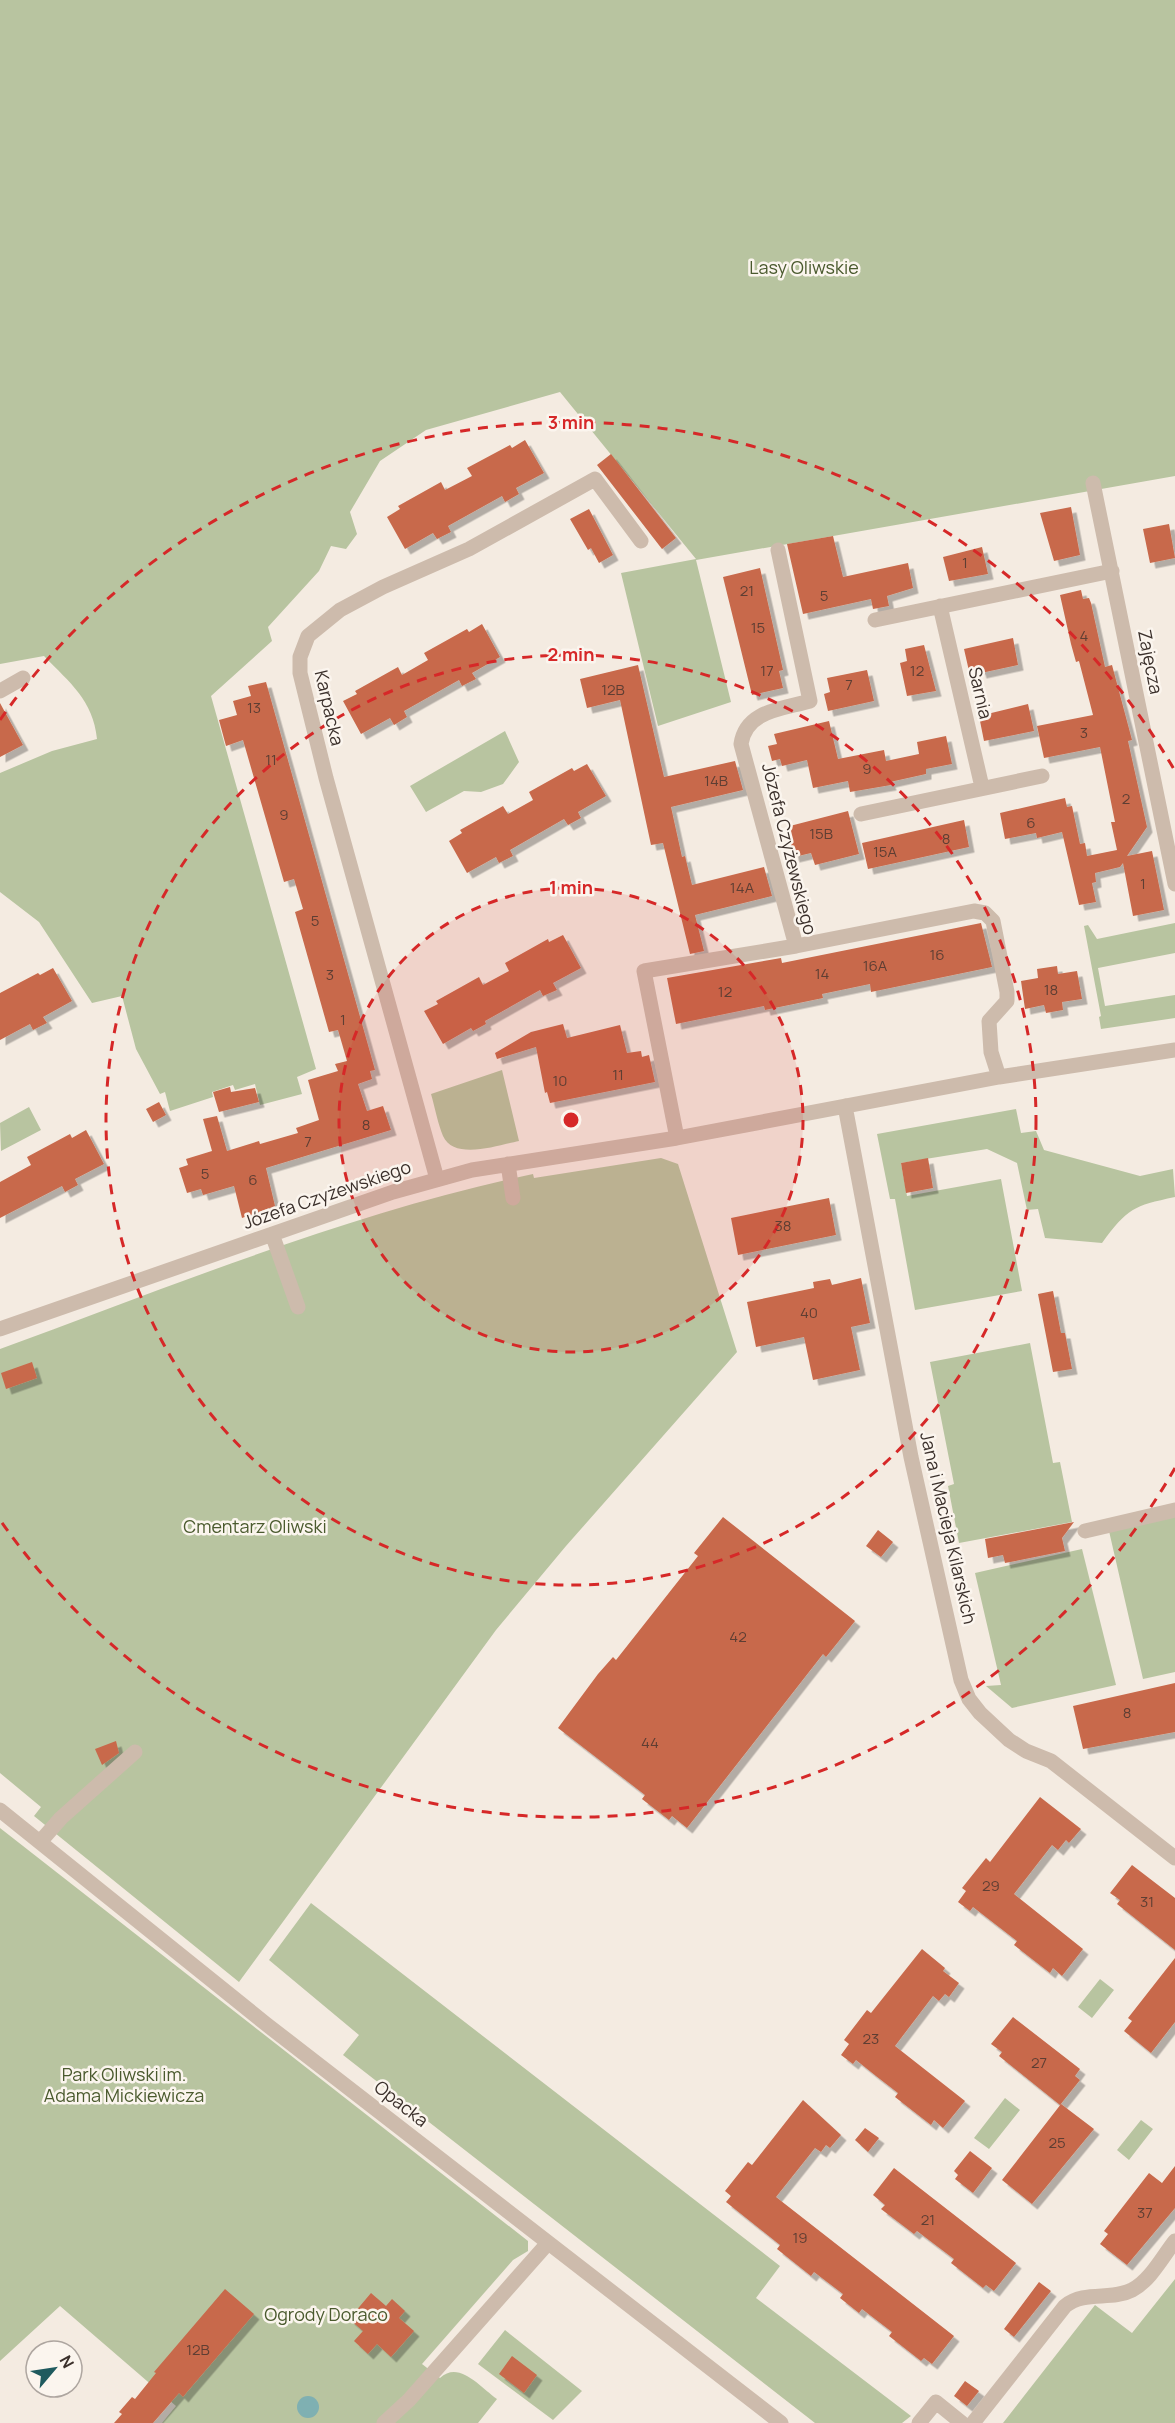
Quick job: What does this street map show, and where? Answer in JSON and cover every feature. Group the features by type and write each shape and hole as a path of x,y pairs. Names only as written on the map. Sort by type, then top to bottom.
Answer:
{"street":[{"name":"Karpacka","path":"437,1179 326,778 300,672 302,648 308,636 340,610 383,587 469,549 595,479 640,541"},
{"name":"Zajęcza","path":"1093,483 1175,884"},
{"name":"Józefa Czyżewskiego","path":"676,1138 644,971 796,946 741,744 743,730 752,720 763,714 810,701 778,550"},
{"path":"875,620 1112,571"},
{"name":"Sarnia","path":"940,606 982,788"},
{"path":"0,691 23,678"},
{"path":"861,814 1042,776"},
{"path":"796,946 974,911 986,913 993,921 1007,992 1007,1001 989,1021 992,1052 999,1077"},
{"name":"Józefa Czyżewskiego","path":"0,1329 393,1191 437,1179 508,1164 676,1138 999,1077 1175,1050"},
{"name":"Jana i Macieja Kilarskich","path":"845,1106 911,1457 962,1680 969,1699 980,1713 1009,1740 1026,1751 1052,1761 1175,1858"},
{"path":"508,1164 513,1198"},
{"path":"272,1234 298,1307"},
{"path":"1085,1531 1175,1510"},
{"path":"40,1842 61,1818 135,1752"},
{"name":"Opacka","path":"0,1810 266,2024 781,2423"},
{"path":"973,2423 1065,2306 1080,2298 1132,2290 1142,2282 1175,2241"},
{"path":"384,2423 409,2400 548,2244"},
{"path":"919,2423 936,2402 963,2423"}],"green space":[{"name":"Lasy Oliwskie","path":"0,0 1175,0 1175,476 696,560 731,702 658,726 621,573 696,559 560,392 426,430 380,461 350,512 357,534 346,549 331,546 319,571 268,627 272,641 211,696 316,1069 297,1077 302,1094 260,1105 255,1084 235,1090 233,1085 212,1092 213,1097 170,1111 165,1092 160,1094 136,1049 122,996 92,1003 39,922 0,892 0,773 52,751 97,739 91,713 79,693 44,656 0,664"},
{"path":"505,731 519,762 503,784 481,792 464,791 426,812 410,786"},
{"path":"1175,923 1175,953 1098,968 1105,1006 1175,995 1175,1018 1101,1029 1099,1017 1101,1016 1084,926 1088,925 1097,939"},
{"path":"502,1070 519,1141 467,1150 449,1144 441,1131 431,1094"},
{"path":"29,1107 41,1130 1,1151 0,1123"},
{"path":"1016,1109 1021,1133 1036,1131 1044,1150 1140,1176 1173,1169 1175,1197 1140,1206 1125,1215 1102,1243 1045,1238 1038,1209 1027,1210 1017,1163 987,1149 901,1163 907,1196 1001,1179 1022,1291 915,1310 895,1199 890,1199 877,1134"},
{"name":"Cmentarz Oliwski","path":"661,1158 678,1164 737,1352 566,1546 496,1630 239,1982 34,1816 41,1807 0,1773 0,1349 264,1252 398,1208 533,1174 534,1178"},
{"path":"1030,1343 1053,1463 1060,1462 1072,1522 959,1543 948,1486 954,1484 930,1362"},
{"path":"1175,1516 1175,1672 1143,1679 1109,1531"},
{"path":"1082,1549 1116,1685 1012,1708 986,1686 1001,1685 975,1573"},
{"path":"0,1828 528,2241 528,2251 513,2260 422,2364 440,2378 447,2373 455,2372 469,2377 497,2399 478,2423 162,2423 176,2406 60,2306 0,2361"},
{"path":"311,1903 780,2266 756,2298 911,2416 902,2423 815,2423 343,2055 359,2035 269,1960"},
{"path":"1100,1979 1114,1990 1092,2018 1078,2007"},
{"path":"1005,2098 1020,2110 989,2149 974,2138"},
{"path":"1141,2120 1153,2129 1129,2160 1117,2150"},
{"path":"1175,2279 1175,2423 1003,2423 1095,2305 1132,2333"},
{"path":"505,2330 582,2391 553,2420 478,2364"}],"water":[{"path":"308,2396 316,2399 319,2407 316,2415 308,2418 300,2415 297,2407 300,2399"}],"building":[{"path":"525,440 544,473 516,488 519,494 505,502 502,496 448,526 451,532 437,539 433,533 405,549 387,517 400,509 398,506 441,482 445,490 472,476 467,468 510,445 512,448"},
{"path":"611,454 676,538 662,549 597,465"},
{"path":"1071,507 1080,555 1054,561 1040,513"},
{"path":"589,509 613,555 599,563 591,548 588,550 570,519"},
{"path":"1169,524 1175,558 1150,563 1143,529"},
{"path":"833,536 843,577 908,563 913,588 887,596 889,606 873,609 871,599 803,614 787,544"},
{"path":"982,547 988,574 949,581 943,557"},
{"path":"760,568 783,670 779,671 783,688 752,695 723,577"},
{"path":"1081,590 1083,599 1089,598 1091,603 1105,667 1112,665 1132,740 1128,741 1147,827 1127,856 1152,851 1164,910 1133,916 1123,863 1120,867 1095,873 1096,882 1092,883 1096,902 1079,905 1062,832 1037,838 1036,833 1005,839 1000,813 1065,798 1067,807 1072,806 1080,844 1085,843 1087,856 1117,850 1111,822 1115,822 1100,747 1044,758 1037,726 1093,715 1079,661 1076,662 1071,644 1060,595"},
{"path":"482,624 500,657 472,673 476,679 462,686 459,680 404,711 407,717 394,725 390,718 361,734 343,701 357,694 355,691 398,667 402,675 428,660 424,653 467,629 469,632"},
{"path":"1013,638 1018,665 981,673 980,669 969,671 964,649"},
{"path":"924,645 936,691 907,696 900,663 907,661 905,649"},
{"path":"638,665 664,777 735,761 743,790 671,807 682,857 685,856 692,885 764,867 772,896 695,915 704,951 690,954 663,843 651,845 620,700 587,708 580,679"},
{"path":"867,670 874,701 828,711 824,694 830,692 827,678"},
{"path":"266,682 375,1070 370,1071 372,1079 358,1084 367,1111 383,1106 391,1130 266,1168 275,1206 242,1218 234,1186 203,1195 201,1189 187,1193 179,1168 188,1165 186,1159 212,1151 203,1119 217,1116 227,1151 259,1141 260,1144 298,1133 296,1128 319,1120 308,1080 338,1071 335,1064 347,1061 338,1030 329,1032 295,912 303,909 294,879 284,882 243,740 226,746 219,720 237,715 233,701 251,696 248,686"},
{"path":"0,703 23,745 0,757"},
{"path":"1028,704 1034,731 984,741 979,716"},
{"path":"829,721 838,759 884,750 886,761 919,754 917,742 946,736 952,764 926,769 926,774 890,782 891,785 850,792 848,781 813,788 807,760 782,766 780,759 772,761 768,746 777,744 774,734"},
{"path":"587,764 606,796 578,812 581,818 568,825 564,819 510,850 513,856 499,863 496,857 467,873 449,841 462,833 460,830 503,806 508,814 533,800 529,792 572,768 574,771"},
{"path":"848,811 859,854 815,865 811,853 794,857 786,827"},
{"path":"964,820 969,847 868,869 862,843"},
{"path":"981,923 992,967 871,992 870,984 822,994 823,998 765,1010 764,1006 676,1024 667,978 781,958 782,963"},
{"path":"563,935 581,968 553,983 557,990 543,996 540,990 485,1021 486,1024 473,1031 471,1028 443,1044 424,1011 438,1004 436,1001 479,977 483,985 509,971 505,963 548,939 549,942"},
{"path":"1057,966 1058,974 1077,971 1082,999 1062,1002 1063,1010 1046,1013 1044,1005 1025,1009 1021,981 1038,978 1037,969"},
{"path":"53,968 72,1001 43,1017 47,1023 33,1030 30,1024 0,1040 0,993 38,973 40,975"},
{"path":"563,1024 567,1038 620,1025 627,1053 641,1051 642,1057 649,1055 655,1082 550,1103 547,1092 545,1093 536,1047 497,1059 495,1053 531,1032"},
{"path":"230,1087 231,1092 255,1088 259,1102 219,1112 213,1092"},
{"path":"159,1102 166,1115 153,1122 146,1109"},
{"path":"86,1130 104,1164 75,1179 78,1185 65,1192 62,1186 0,1218 0,1182 31,1165 27,1157 70,1134 72,1138"},
{"path":"928,1158 933,1188 906,1193 901,1163"},
{"path":"829,1198 836,1235 738,1255 731,1218"},
{"path":"861,1278 870,1323 851,1327 860,1370 813,1380 804,1337 756,1347 747,1302 814,1288 813,1282 830,1279 832,1285"},
{"path":"1053,1291 1061,1333 1065,1333 1072,1369 1053,1372 1038,1294"},
{"path":"32,1362 37,1378 6,1389 1,1373"},
{"path":"723,1517 855,1621 826,1657 823,1654 687,1828 672,1816 669,1820 642,1799 645,1795 558,1728 598,1674 613,1657 616,1660 698,1556 694,1553"},
{"path":"1074,1522 1062,1538 1065,1551 1005,1563 1003,1555 988,1558 985,1539"},
{"path":"878,1530 893,1542 881,1557 866,1546"},
{"path":"1175,1683 1175,1732 1083,1749 1073,1706"},
{"path":"116,1741 119,1753 102,1765 95,1749"},
{"path":"1040,1797 1081,1829 1069,1843 1066,1840 1058,1850 1052,1845 1014,1894 1083,1949 1062,1976 1053,1968 1050,1973 1014,1945 1017,1941 973,1907 970,1911 958,1902 966,1891 962,1888 986,1858 990,1862"},
{"path":"1132,1865 1175,1898 1175,1950 1117,1904 1120,1900 1110,1893"},
{"path":"922,1949 945,1968 943,1971 959,1983 949,1997 945,1994 939,2001 933,1996 895,2046 965,2101 943,2128 934,2120 931,2125 895,2097 898,2093 856,2060 853,2064 841,2055 849,2044 844,2040 867,2010 871,2013"},
{"path":"1175,1958 1175,2022 1151,2053 1124,2031 1132,2021 1128,2018"},
{"path":"1013,2017 1080,2069 1075,2076 1080,2080 1060,2105 999,2056 1002,2052 991,2044"},
{"path":"803,2100 841,2135 830,2148 826,2145 821,2152 815,2148 776,2197 954,2336 932,2364 924,2358 921,2361 889,2336 892,2332 862,2309 859,2313 840,2298 843,2294 814,2272 811,2276 777,2249 780,2245 726,2202 731,2196 725,2191 748,2162 752,2165"},
{"path":"1061,2104 1094,2129 1032,2204 1002,2180"},
{"path":"865,2128 879,2138 868,2152 855,2140"},
{"path":"970,2151 992,2168 973,2193 955,2179 958,2175 954,2171"},
{"path":"1175,2166 1175,2208 1127,2265 1100,2244 1108,2234 1104,2231 1149,2173 1162,2183"},
{"path":"894,2168 1016,2263 994,2291 986,2285 983,2288 951,2263 954,2259 917,2231 914,2234 881,2209 885,2205 873,2195"},
{"path":"1039,2282 1051,2291 1014,2337 1004,2329"},
{"path":"225,2289 254,2314 183,2397 179,2393 153,2423 114,2423 122,2414 119,2412 132,2397 135,2399 156,2373 154,2372"},
{"path":"371,2293 386,2306 392,2299 405,2311 399,2318 414,2331 391,2357 377,2344 368,2354 354,2341 363,2331 349,2319"},
{"path":"512,2356 537,2375 524,2393 499,2374"},
{"path":"965,2381 979,2391 967,2406 954,2396"}],"park label":[{"name":"Park Oliwski im. Adama Mickiewicza","path":"124,2085"},
{"name":"Ogrody Doraco","path":"326,2315"}]}
